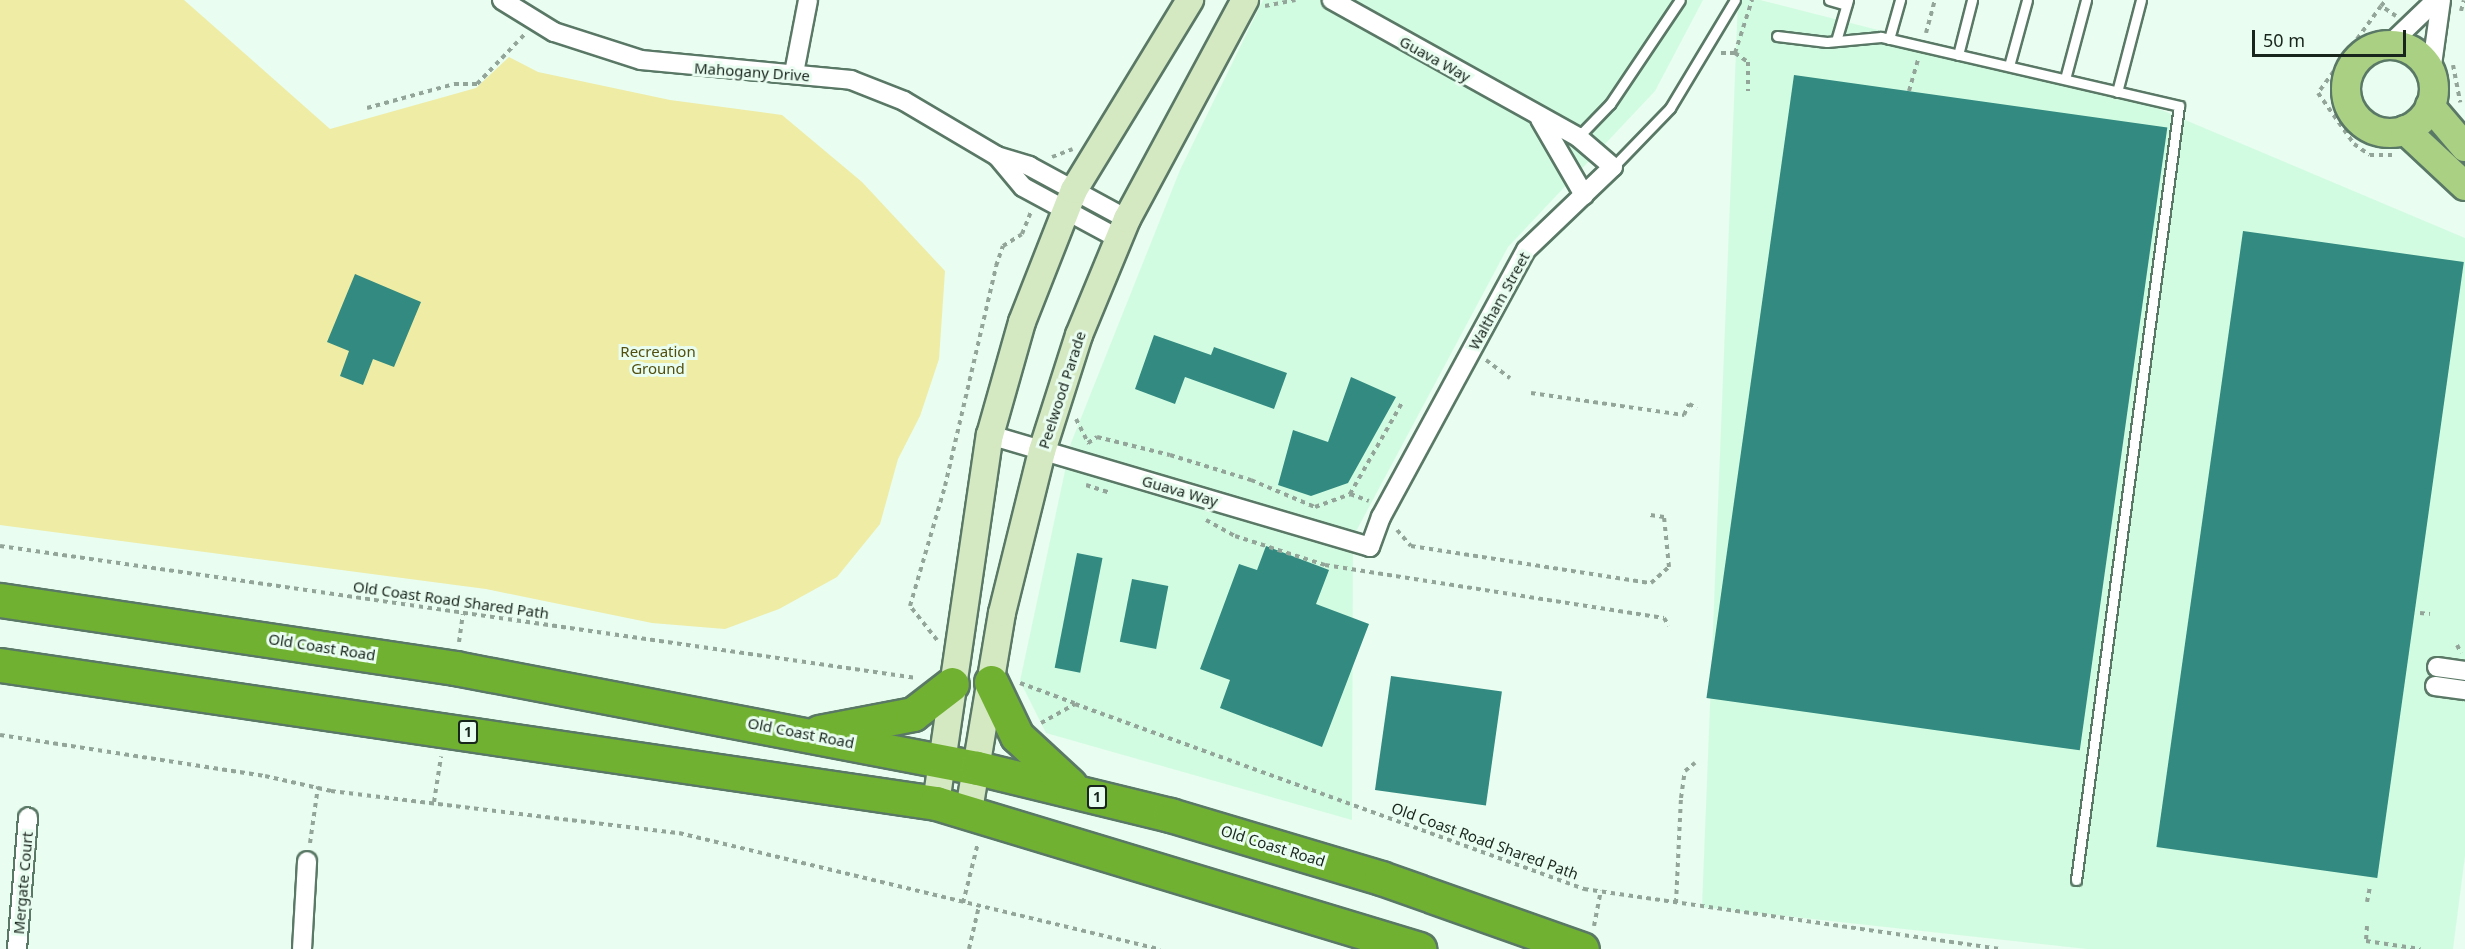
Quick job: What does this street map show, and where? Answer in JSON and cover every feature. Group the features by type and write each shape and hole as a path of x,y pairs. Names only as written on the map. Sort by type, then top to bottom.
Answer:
{"highway":[{"name":"Old Coast Road","path":"0,600 455,668 977,768 1080,793 1381,878 1587,941"},
{"name":"1","path":"0,665 936,803 969,810 1419,949"},
{"path":"808,735 913,714 952,684"},
{"path":"1002,684 1017,736 1037,761 1080,793"}],"main road":[{"path":"2407,143 2430,106 2442,65 2412,51 2400,35 2373,47 2349,71 2348,104 2371,129 2407,143 2465,186"},
{"path":"2430,106 2465,147"}],"street":[{"name":"Mahogany Drive","path":"502,0 589,47 699,69 795,73 851,80 904,101 997,156 1023,187 1068,201 1123,229"},
{"path":"795,73 808,0"},
{"path":"936,803 944,762 952,684 990,435 1022,322 1068,201 1190,0"},
{"name":"Peelwood Parade","path":"969,810 977,768 1002,684 1042,451 1079,335 1123,229 1245,0"},
{"name":"Guava Way","path":"1332,0 1578,137 1613,167"},
{"path":"2400,35 2436,0"},
{"path":"2441,0 2442,65"},
{"path":"1539,117 1584,195"},
{"name":"Waltham Street","path":"1370,547 1381,517 1526,250 1613,167"},
{"name":"Guava Way","path":"990,435 1370,547"},
{"path":"2437,667 2465,671"},
{"path":"2435,686 2465,690"},
{"name":"Mergate Court","path":"17,949 28,817"},
{"path":"302,949 308,861"}],"lane":[{"path":"1578,137 1610,104 1680,0"},
{"name":"Waltham Street","path":"1613,167 1670,108 1735,0"},
{"path":"1829,0 1847,2 1836,41"},
{"path":"1889,39 1900,0"},
{"path":"1958,55 1972,0"},
{"path":"2009,66 2027,0"},
{"path":"2065,79 2086,0"},
{"path":"2117,92 2140,0"},
{"path":"1777,36 1836,41 1889,39 2180,106 2076,880"}],"path":[{"path":"1735,53 1752,0"},
{"path":"2386,0 2319,93 2354,144 2370,155 2407,143"},
{"path":"2458,19 2464,0"},
{"path":"2381,6 2400,35"},
{"path":"367,108 454,84 477,84 522,36 533,33"},
{"path":"2442,65 2462,108"},
{"path":"1480,356 1510,378"},
{"path":"1531,393 1684,415 1689,404 1697,408"},
{"path":"1350,494 1403,400"},
{"path":"1082,477 1083,485 1118,494"},
{"path":"1650,514 1664,517 1669,567"},
{"path":"1202,518 1235,536 1325,565 1665,618 1669,626"},
{"name":"Old Coast Road Shared Path","path":"0,546 898,676"},
{"path":"2420,613 2430,614"},
{"name":"Old Coast Road Shared Path","path":"1002,684 1015,680 1541,875 1601,891 2000,949"},
{"path":"1030,729 1075,704"},
{"path":"0,735 318,787 545,820 680,833 1160,949"},
{"path":"1676,903 1681,798 1685,771 1695,763"},
{"path":"308,861 318,787"},
{"path":"2367,902 2370,886"},
{"path":"1587,941 1601,891"},
{"path":"969,949 979,906"},
{"path":"2367,926 2366,941 2420,949"}],"shaded area":[{"path":"1263,0 1703,0 1655,91 1508,247 1353,537 1352,820 1046,733 1020,681 1071,443 1180,170"},
{"path":"1738,0 1760,0 2114,90 2465,238 2465,856 2453,949 2087,949 1702,907"}],"green space":[{"name":"Recreation Ground","path":"0,0 184,0 330,129 476,88 509,57 538,72 670,100 782,115 862,182 945,271 939,359 920,416 898,459 880,524 837,577 779,609 725,629 652,623 486,589 0,525"}],"building":[{"path":"1794,75 2167,127 2080,750 1706,698"},
{"path":"2243,231 2464,262 2377,878 2156,847"},
{"path":"355,274 421,302 394,367 373,359 363,385 340,376 349,351 327,342"},
{"path":"1154,335 1211,355 1214,347 1287,373 1274,409 1185,377 1175,404 1135,389"},
{"path":"1351,377 1396,397 1348,483 1311,496 1278,485 1293,430 1328,442"},
{"path":"1266,546 1329,570 1316,604 1369,624 1322,747 1220,708 1230,680 1200,669 1239,564 1257,570"},
{"path":"1077,553 1103,558 1080,673 1055,668"},
{"path":"1132,579 1168,586 1156,649 1120,642"},
{"path":"1391,676 1502,692 1486,805 1375,790"}]}
